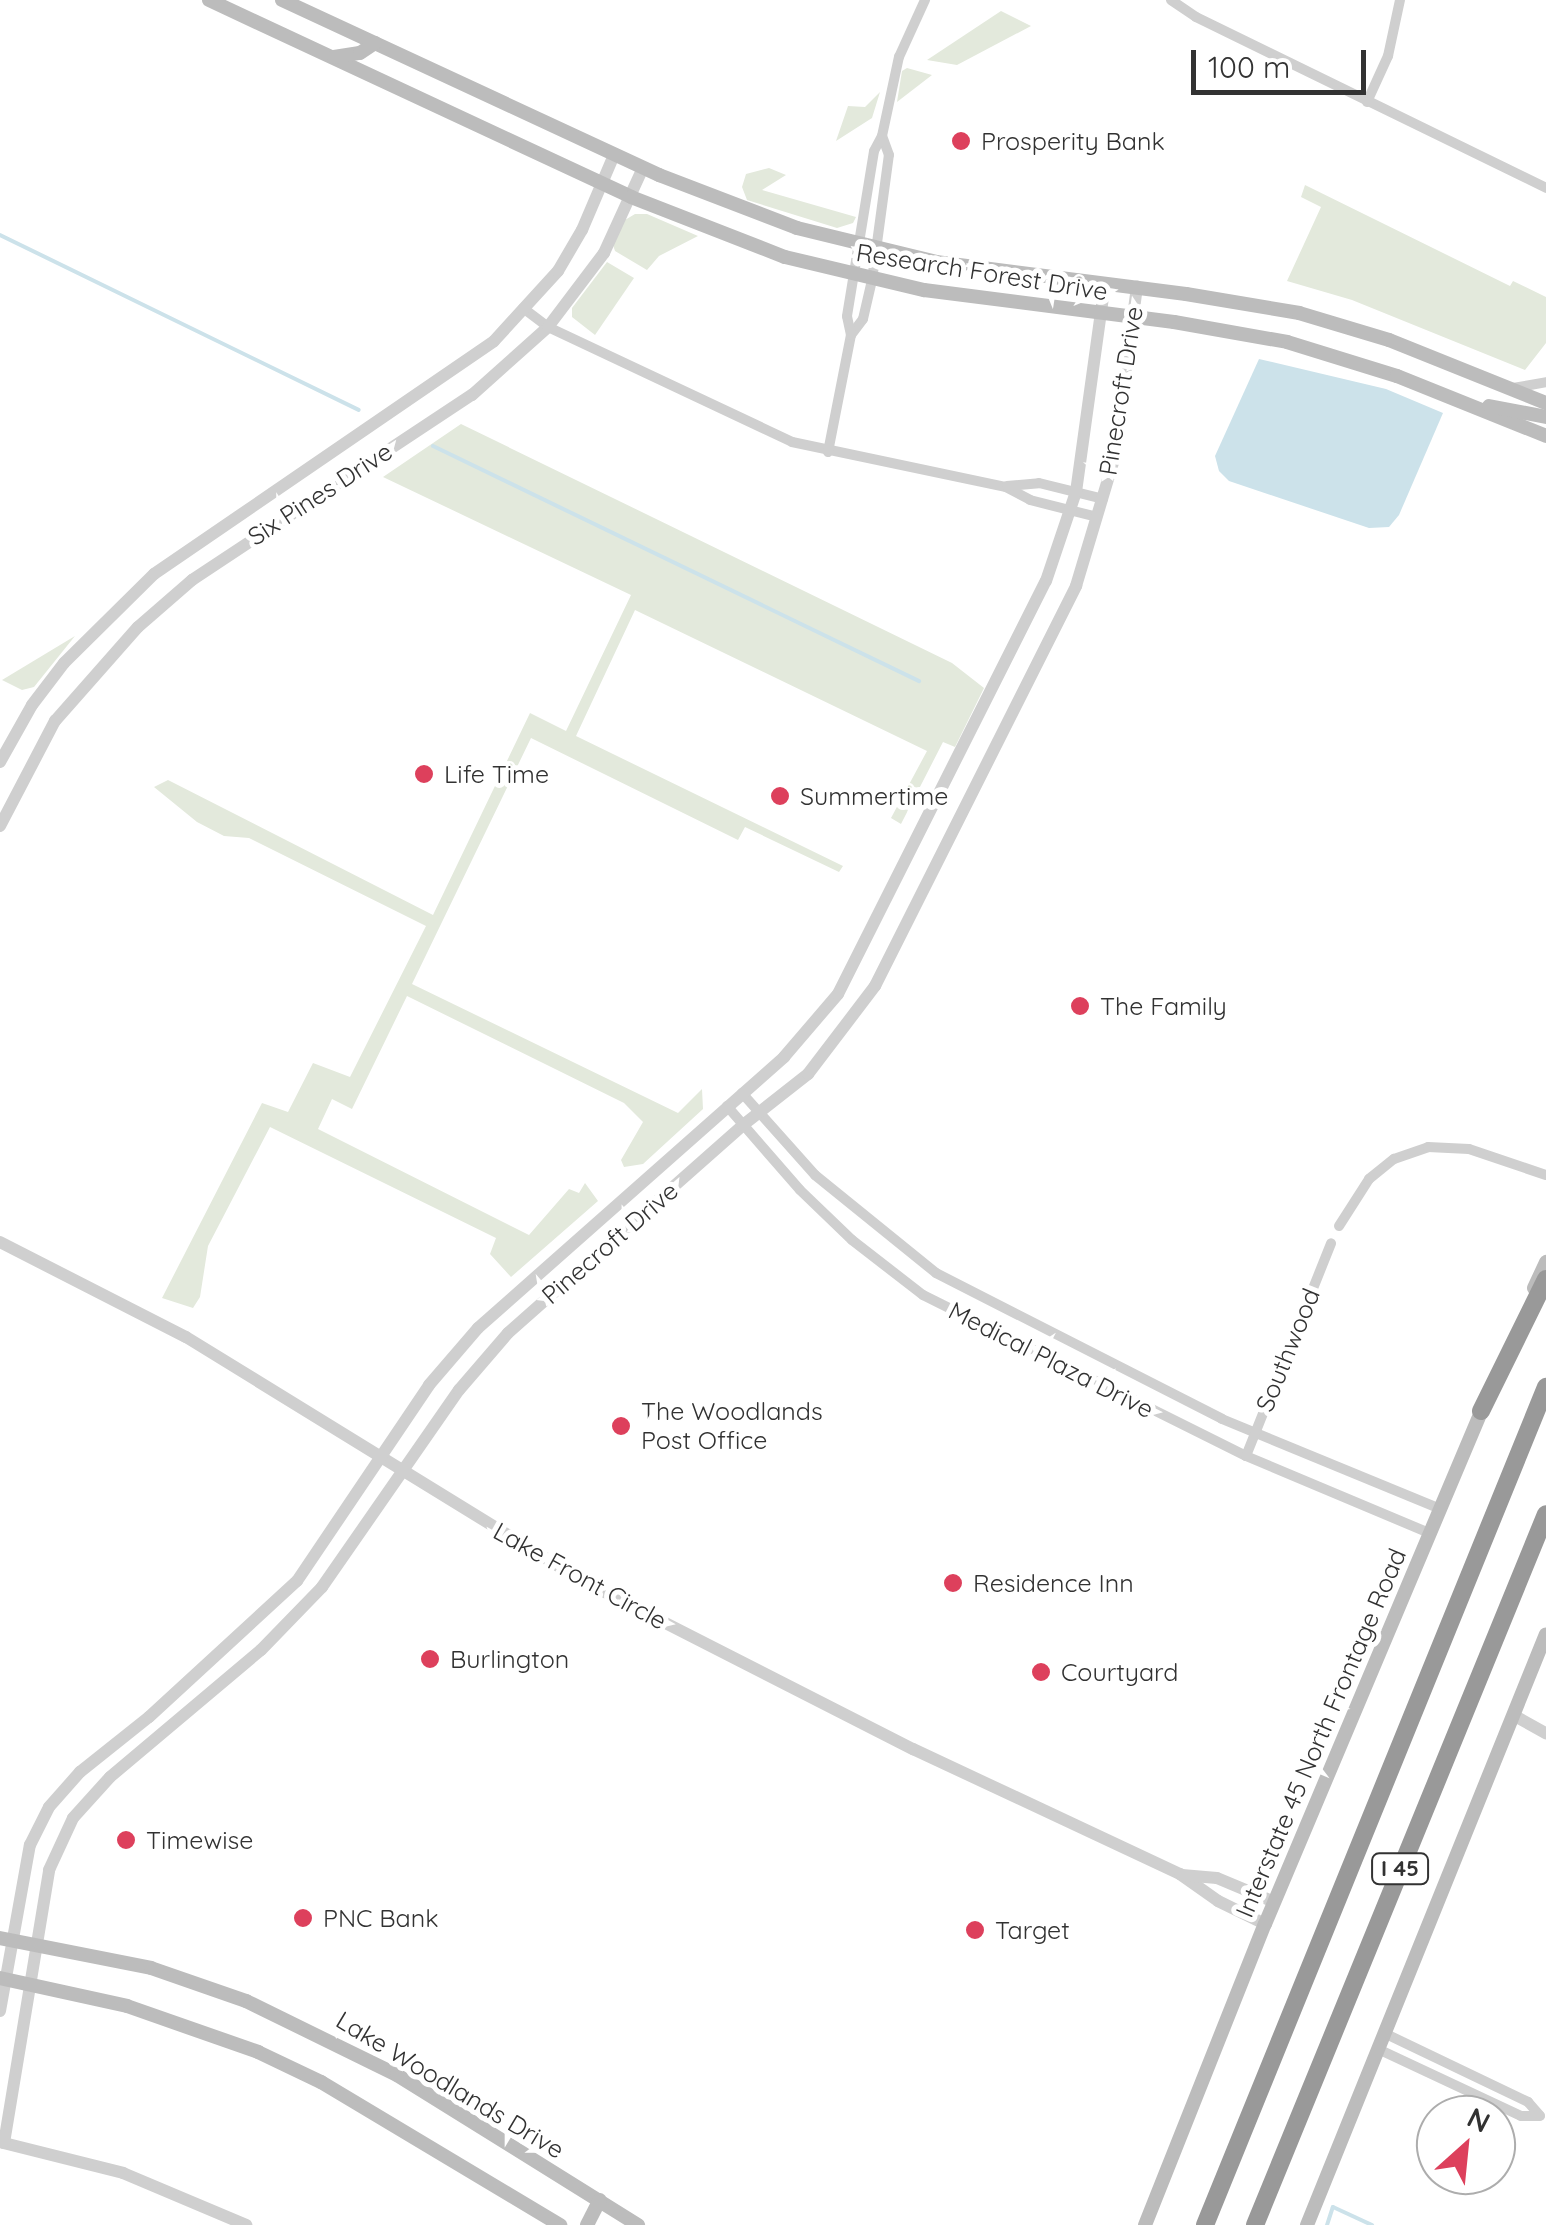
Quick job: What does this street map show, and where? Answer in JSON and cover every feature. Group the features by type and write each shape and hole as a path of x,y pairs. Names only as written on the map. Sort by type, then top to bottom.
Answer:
{"highway":[{"path":"1482,1411 1546,1279"},
{"name":"I 45","path":"1204,2225 1546,1387"},
{"name":"I 45","path":"1255,2225 1546,1514"}],"main road":[{"name":"Research Forest Drive","path":"209,0 631,198 785,257 872,280 1286,342 1473,405 1546,436"},
{"name":"Research Forest Drive","path":"282,0 643,168 740,208 876,249 983,270 1137,287 1342,324 1546,402"},
{"path":"333,58 360,53 375,44"},
{"path":"1473,405 1518,409 1546,417"},
{"name":"Interstate 45 North Frontage Road","path":"1142,2225 1274,1902 1546,1262"},
{"path":"1307,2225 1546,1634"},
{"name":"Lake Woodlands Drive","path":"5,1939 151,1968 246,2000 317,2032 397,2075 600,2200 628,2222"},
{"path":"2,1978 127,2006 258,2052 321,2082 560,2225"},
{"path":"594,2222 600,2200"}],"street":[{"path":"828,452 851,335 847,316 874,150 882,136 892,77 926,0"},
{"path":"1170,0 1546,188"},
{"path":"1368,102 1388,56 1400,0"},
{"path":"851,335 863,319 872,280 889,155 882,136"},
{"name":"Six Pines Drive","path":"0,762 32,704 64,663 128,596 175,559 494,342 558,271 614,154"},
{"name":"Six Pines Drive","path":"0,826 55,721 112,652 192,580 472,395 548,327 581,289 631,198 643,168"},
{"name":"Pinecroft Drive","path":"0,2010 5,1939 30,1845 48,1807 80,1772 149,1717 297,1582 429,1385 478,1328 813,1026 860,956 1046,581 1076,492 1093,388 1098,314 1106,284"},
{"name":"Pinecroft Drive","path":"2,2142 49,1870 73,1818 110,1777 261,1650 322,1587 459,1390 508,1333 824,1058 881,976 1076,586 1114,459 1137,287"},
{"path":"523,308 548,327 757,428 828,452 1006,486 1039,482 1103,499"},
{"path":"1510,388 1546,382"},
{"path":"333,452 348,477"},
{"path":"1006,486 1030,500 1097,517"},
{"path":"175,559 192,580"},
{"name":"Medical Plaza Drive","path":"742,1092 816,1175 936,1273 1255,1434 1440,1508"},
{"name":"Medical Plaza Drive","path":"728,1106 852,1240 923,1295 1246,1456 1429,1533"},
{"path":"1339,1226 1369,1179 1394,1159 1428,1147 1469,1149 1546,1176"},
{"name":"Lake Front Circle","path":"0,1242 186,1337 532,1552 642,1612 914,1750 1180,1874 1218,1901 1265,1924"},
{"name":"Southwood","path":"1246,1456 1331,1243"},
{"path":"1513,1715 1546,1733"},
{"name":"Lake Front Circle","path":"1180,1874 1217,1878 1274,1902"},
{"path":"1384,2033 1543,2112"},
{"path":"1378,2049 1521,2116 1543,2112"},
{"path":"2,2142 123,2173 246,2225"}],"shaded area":[{"path":"1001,11 1031,26 957,65 927,60"},
{"path":"907,68 932,75 897,102 902,71"},
{"path":"880,92 872,118 836,141 848,106 865,107"},
{"path":"769,168 786,175 762,190 856,217 853,223 837,228 747,200 742,187 746,174"},
{"path":"1305,185 1510,286 1513,281 1546,297 1546,343 1525,370 1352,300 1287,281 1321,207 1301,197"},
{"path":"635,214 647,214 698,236 659,256 647,270 615,251 613,245 625,220"},
{"path":"607,262 634,278 595,335 572,317 572,308"},
{"path":"461,424 952,663 984,688 955,747 943,742 901,824 891,818 927,751 635,610 576,736 843,866 839,872 745,827 738,840 531,738 412,984 678,1113 702,1089 703,1109 643,1164 624,1167 621,1160 643,1122 624,1103 407,996 352,1109 332,1099 318,1129 529,1235 569,1189 579,1193 585,1183 598,1201 511,1277 490,1254 496,1238 270,1127 208,1246 200,1297 193,1308 162,1298 262,1103 288,1112 313,1063 350,1077 426,926 249,838 224,836 197,822 154,787 168,780 433,915 530,713 566,731 631,595 383,477"},
{"path":"75,636 34,687 22,690 2,680"}],"water":[{"path":"1259,359 1386,389 1443,413 1399,515 1389,527 1369,528 1229,481 1219,471 1215,456"}],"waterway":[{"path":"0,235 359,410"},
{"path":"433,446 919,681"},
{"path":"1327,2225 1333,2207 1372,2225"}],"place":[{"name":"Prosperity Bank","path":"961,141"},
{"name":"Life Time","path":"424,774"},
{"name":"Summertime","path":"780,796"},
{"name":"The Family","path":"1080,1006"},
{"name":"The Woodlands Post Office","path":"621,1426"},
{"name":"Residence Inn","path":"953,1583"},
{"name":"Burlington","path":"430,1659"},
{"name":"Courtyard","path":"1041,1672"},
{"name":"Timewise","path":"126,1840"},
{"name":"PNC Bank","path":"303,1918"},
{"name":"Target","path":"975,1930"}]}
